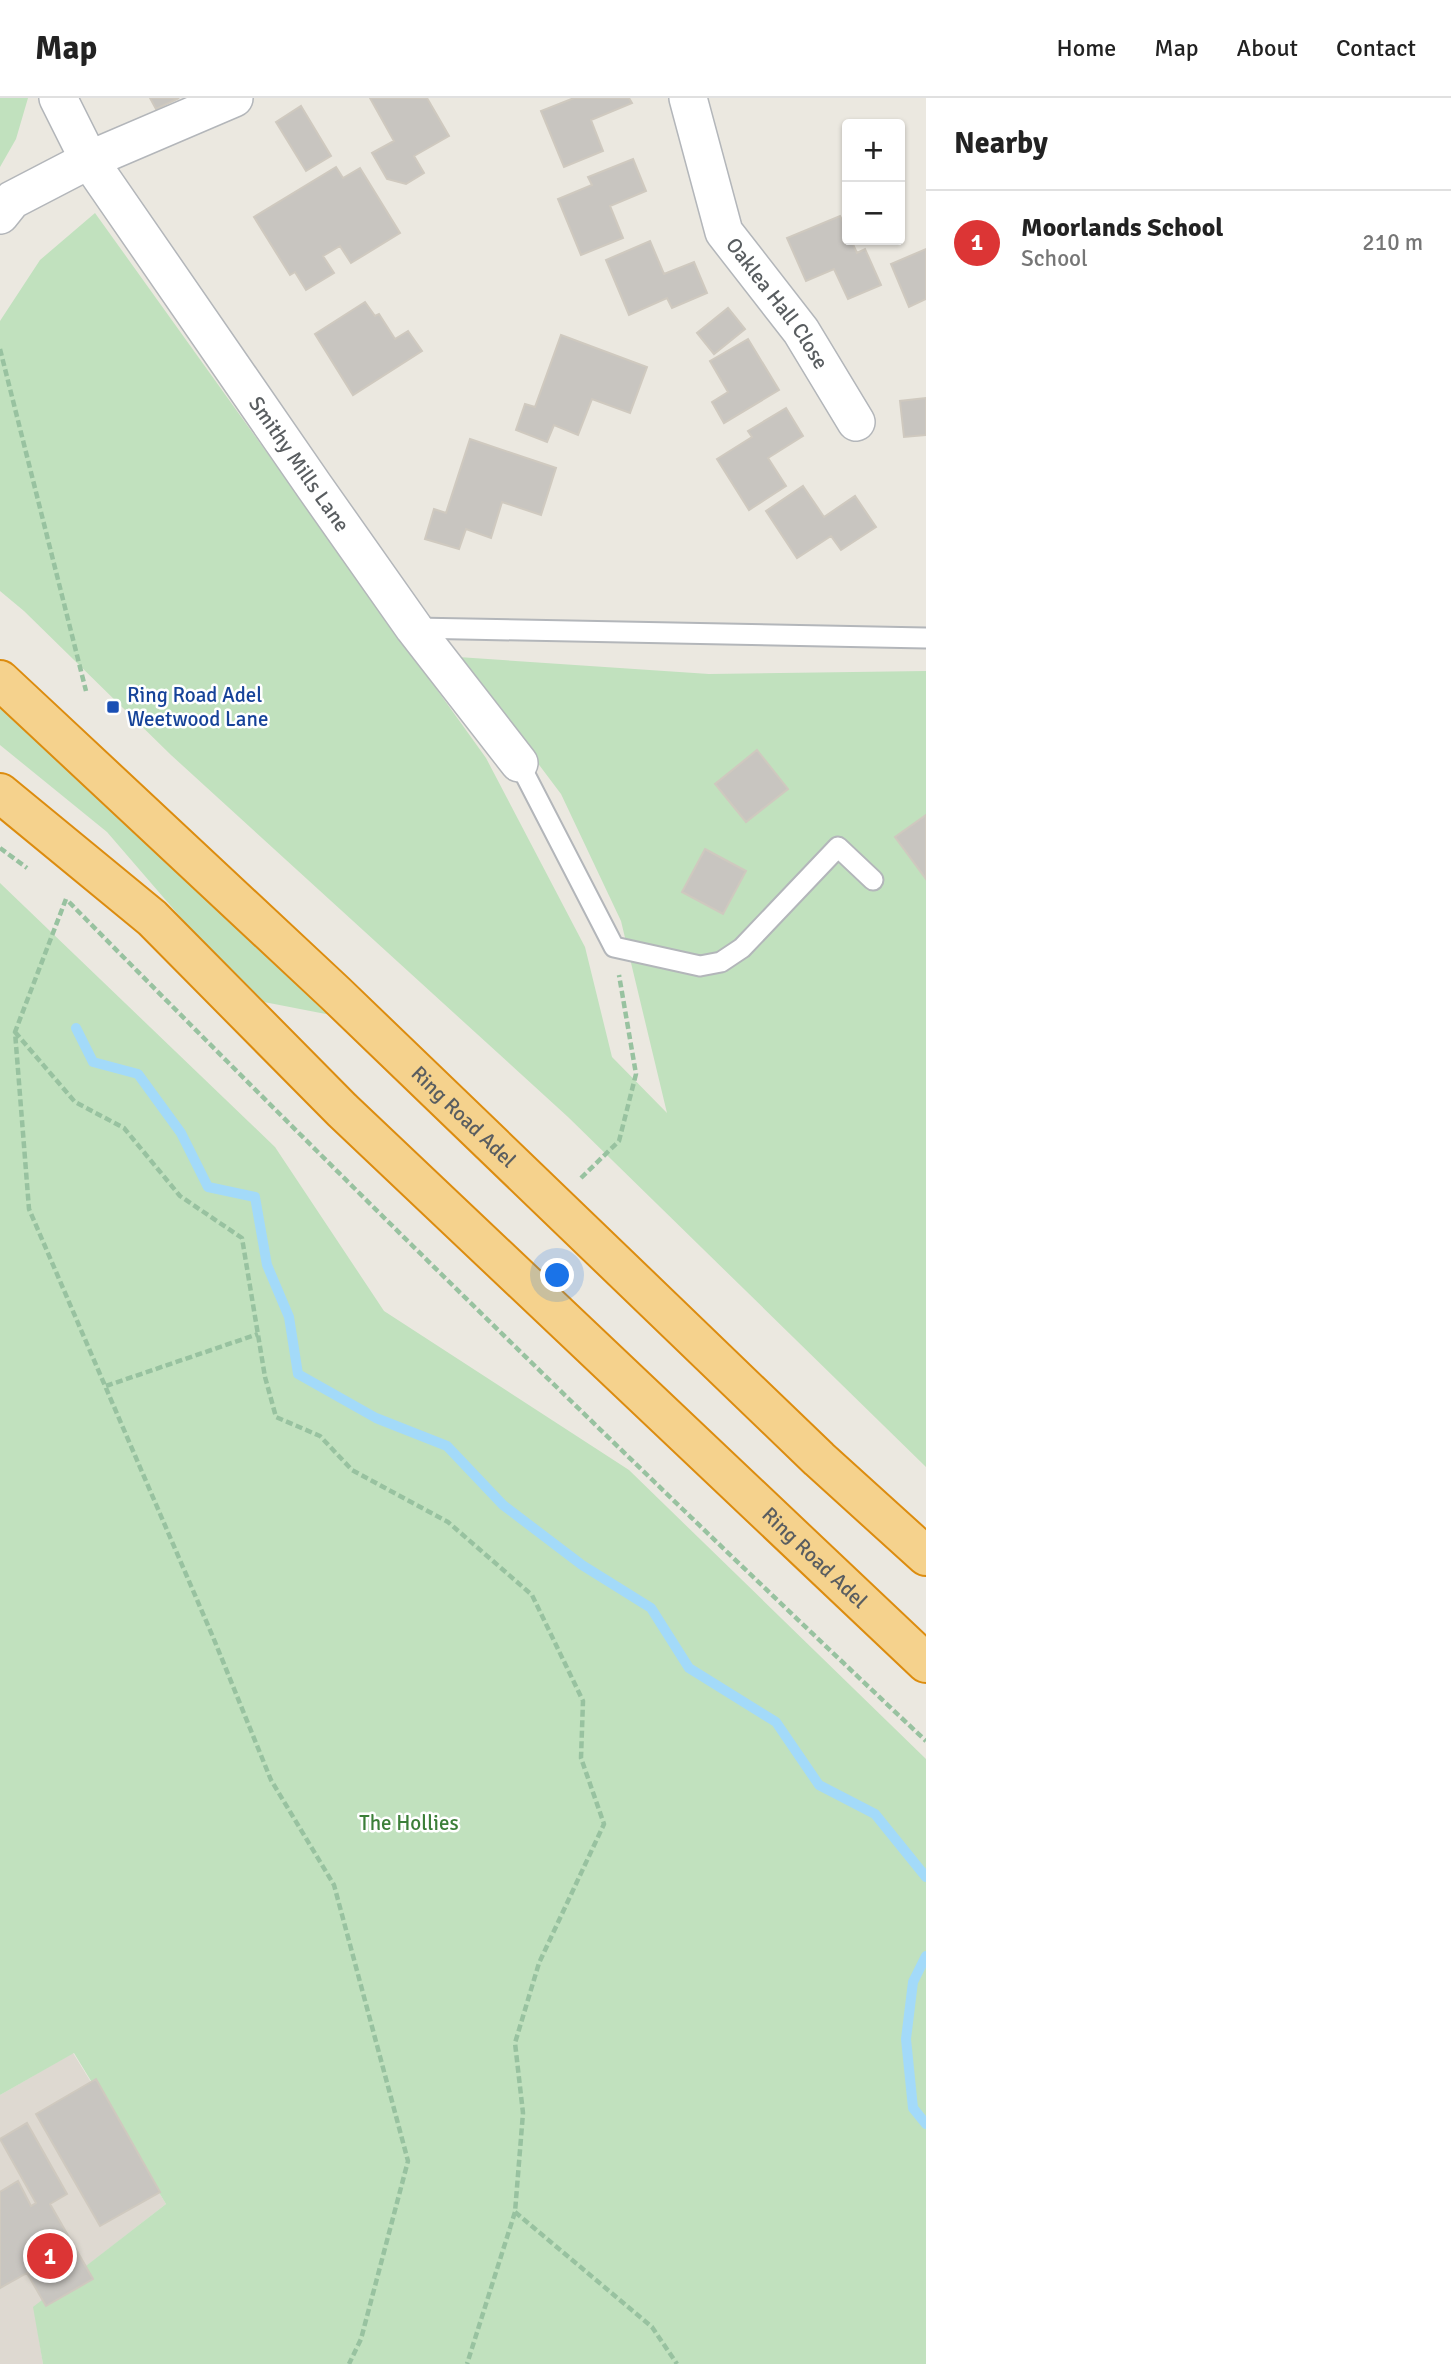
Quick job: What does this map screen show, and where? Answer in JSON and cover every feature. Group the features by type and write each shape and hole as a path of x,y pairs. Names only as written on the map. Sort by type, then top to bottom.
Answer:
{"highway":[{"name":"Ring Road Adel","path":"0,680 335,993 819,1459 926,1556"},
{"name":"Ring Road Adel","path":"0,793 152,918 342,1110 926,1663"}],"street":[{"name":"Smithy Mills Lane","path":"58,98 89,160 414,628 519,763"},
{"path":"0,215 12,200 89,160 234,98"},
{"name":"Oaklea Hall Close","path":"688,98 724,232 801,331 856,422"}],"lane":[{"path":"414,628 926,638"},
{"path":"519,763 614,947 700,966 721,962 742,948 838,848 873,880"}],"path":[{"path":"0,349 86,691"},
{"path":"349,2364 361,2339 408,2161 334,1885 271,1780 29,1209 15,1032 66,899 235,1070 604,1433 926,1741"},
{"path":"555,1205 619,1141 636,1074 614,947"},
{"path":"15,1032 75,1102 124,1128 180,1196 242,1238 265,1377 276,1417 320,1436 352,1470 448,1522 532,1595 583,1701 581,1758 604,1824 539,1963 515,2043 523,2113 515,2212 467,2364"},
{"path":"106,1386 258,1334"},
{"path":"515,2212 652,2327 677,2364"}],"shaded area":[{"path":"73,2053 166,2204 34,2307 43,2364 0,2364 0,2095"}],"green space":[{"path":"0,98 28,98 16,139 0,167"},
{"path":"95,213 486,758 585,947 612,1057 667,1113 621,921 561,794 458,657 709,674 926,671 926,1467 568,1117 171,755 24,611 0,591 0,321 40,260"},
{"path":"0,705 336,1016 264,1002 195,934 107,832 0,745"},
{"name":"The Hollies","path":"0,883 275,1147 384,1311 629,1470 926,1759 926,2364 43,2364 33,2307 166,2204 74,2053 0,2095"}],"building":[{"path":"150,98 179,98 156,109"},
{"path":"370,98 427,98 449,136 414,156 424,173 406,184 387,179 372,153 394,141"},
{"path":"574,98 629,98 632,103 591,120 603,151 564,167 541,111"},
{"path":"301,106 331,156 306,171 276,122"},
{"path":"633,159 646,191 610,206 623,238 581,255 558,199 592,185 588,177"},
{"path":"336,167 343,178 360,168 400,233 351,263 340,246 323,256 334,273 306,290 295,272 290,275 254,217"},
{"path":"840,216 842,245 853,245 857,253 865,249 881,285 848,299 834,269 806,281 787,238"},
{"path":"650,241 664,274 694,262 707,293 672,308 667,298 629,315 606,260"},
{"path":"926,249 926,299 909,307 891,264"},
{"path":"365,302 375,316 379,314 395,339 408,331 422,351 353,395 315,334"},
{"path":"728,308 745,329 714,354 697,333"},
{"path":"561,335 647,367 630,413 592,399 578,435 554,425 547,442 516,430 525,404 535,407"},
{"path":"748,339 779,390 724,423 712,402 728,392 710,361"},
{"path":"926,398 926,435 904,437 900,401"},
{"path":"786,408 803,436 768,458 786,486 749,510 717,459 752,437 748,431"},
{"path":"470,439 556,468 541,515 502,502 491,538 466,529 459,549 425,539 434,509 446,513"},
{"path":"803,486 824,517 855,496 876,527 841,550 831,536 797,558 766,511"},
{"path":"757,750 788,789 746,822 715,784"},
{"path":"926,815 926,879 895,837"},
{"path":"705,849 746,871 723,914 682,892"},
{"path":"96,2079 160,2192 100,2226 36,2114"},
{"path":"27,2123 67,2194 50,2204 93,2279 46,2306 27,2273 0,2288 0,2192 18,2181 31,2206 36,2203 0,2139"}],"waterway":[{"path":"76,1028 93,1062 138,1074 181,1133 208,1187 255,1197 267,1265 289,1317 298,1374 376,1418 447,1446 503,1505 582,1565 651,1608 689,1668 776,1722 819,1785 875,1814 926,1877"},
{"path":"926,1956 913,1982 906,2039 913,2108 926,2124"}],"place":[{"name":"Ring Road Adel Weetwood Lane","path":"113,707"},
{"name":"Moorlands School","path":"50,2256"}]}
